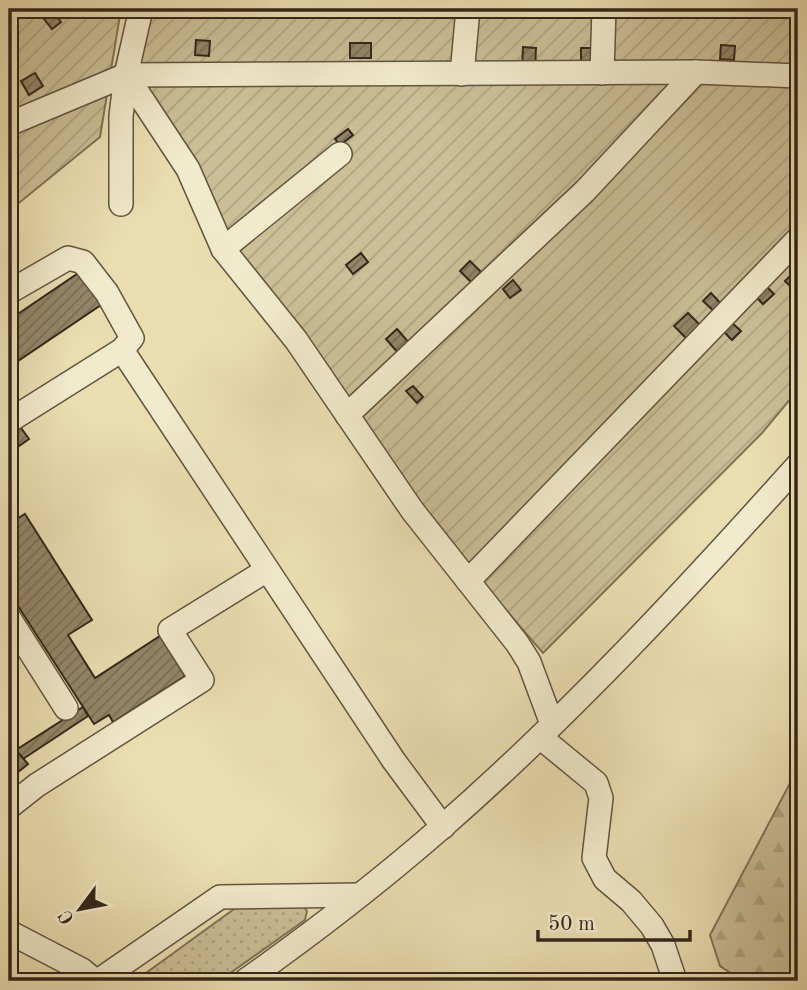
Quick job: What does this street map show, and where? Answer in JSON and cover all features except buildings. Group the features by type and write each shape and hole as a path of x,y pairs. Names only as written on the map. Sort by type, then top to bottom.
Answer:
{"street":[{"path":"121,204 121,116 126,75 141,9"},
{"path":"462,74 468,9"},
{"path":"602,73 604,9"},
{"path":"9,124 126,75 696,72 798,76"},
{"path":"347,415 585,191 696,72"},
{"path":"126,75 188,169 223,249 296,340 412,510 529,662 546,731 596,783 601,798 594,858 605,879 631,901 652,926 663,945 674,981"},
{"path":"223,249 340,154"},
{"path":"468,581 798,239"},
{"path":"9,292 68,258 83,262 107,293 132,338 122,350 9,421"},
{"path":"122,350 394,761 443,827"},
{"path":"245,981 360,895 443,827 546,731 662,614 798,465"},
{"path":"9,807 37,785 202,680 170,630 267,570"},
{"path":"9,618 66,708"},
{"path":"9,932 82,970 96,981 220,897 360,895"}],"green space":[{"path":"9,9 121,9 100,137 9,211"},
{"path":"146,9 798,9 798,390 762,433 543,653 415,505 219,234 150,97 137,63"},
{"path":"798,768 798,981 743,981 720,966 710,935"},
{"path":"299,901 307,911 305,920 219,981 135,981 241,904"}]}
